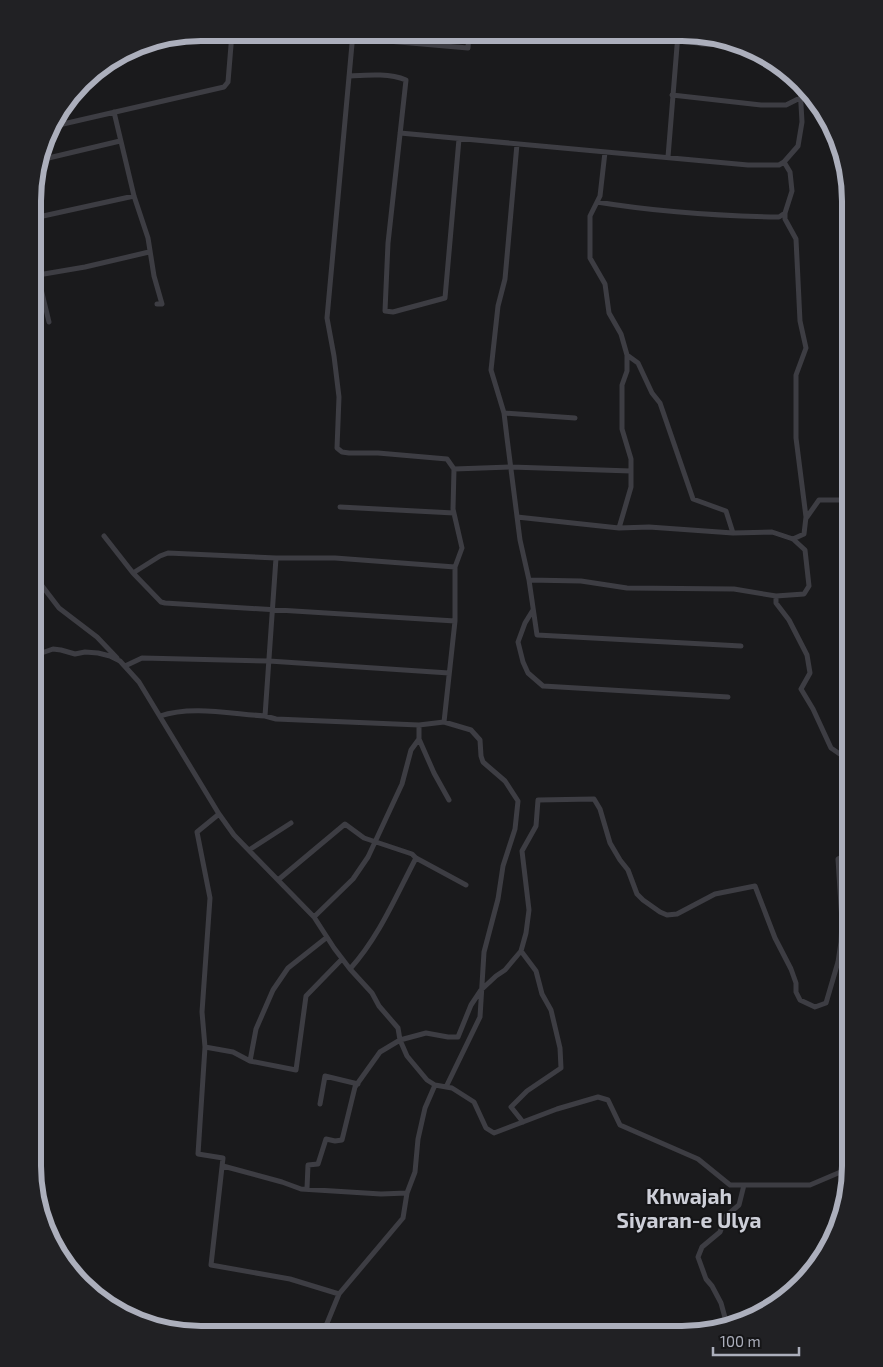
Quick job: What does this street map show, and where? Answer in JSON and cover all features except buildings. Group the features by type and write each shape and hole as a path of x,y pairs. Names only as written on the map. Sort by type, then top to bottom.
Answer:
{"street":[{"path":"62,124 224,87 228,82 231,41"},
{"path":"352,41 326,318 334,356 339,397 337,448 342,452 349,453 378,453 447,459 454,469 454,513 462,548 455,567 455,621 444,722"},
{"path":"401,41 468,48 469,41"},
{"path":"668,157 677,41"},
{"path":"349,76 369,75 396,77 406,80 388,243 385,311 393,312 445,298 459,138"},
{"path":"400,133 748,165 779,165 798,146 802,122 800,94"},
{"path":"672,95 761,105 786,105 800,98"},
{"path":"114,112 134,196 148,238 162,304 157,304"},
{"path":"48,158 120,141"},
{"path":"517,144 505,279 498,306 491,370 504,413 520,540 529,580 537,635 741,646"},
{"path":"605,152 600,196 590,216 590,258 606,284 609,313 621,334 627,355 627,371 622,385 622,429 631,459 631,487 619,528"},
{"path":"784,162 790,172 792,191 785,219 796,239 800,321 806,348 796,375 796,438 806,517 804,534 793,538"},
{"path":"41,216 134,196"},
{"path":"597,202 672,212 728,216 779,217 785,213"},
{"path":"41,274 85,267 150,252"},
{"path":"41,289 48,322"},
{"path":"627,355 638,363 652,393 660,403 693,499 726,511 733,533"},
{"path":"504,413 575,418"},
{"path":"454,469 511,468 631,471"},
{"path":"806,517 819,500 842,500"},
{"path":"340,507 454,513"},
{"path":"517,517 619,528 649,527 733,533 772,532 793,538 805,550 809,586 804,594 776,596 734,589 627,588 581,581 529,580"},
{"path":"104,536 133,573 161,602 165,603 455,621"},
{"path":"133,573 168,553 276,558 335,558 455,567"},
{"path":"265,716 276,558"},
{"path":"41,584 59,608 97,636 139,682 219,814 234,835 314,917 326,938 372,993 379,1006 398,1028 400,1040 407,1056 427,1080 435,1085 452,1088 474,1102 486,1128 494,1134 556,1108 598,1097 608,1100 620,1125 698,1160 730,1185 810,1185 841,1172"},
{"path":"776,596 776,603 788,620 807,655 810,673 800,690 813,709 831,748 841,755"},
{"path":"533,610 525,623 518,642 528,674 543,686 728,697"},
{"path":"41,653 53,649 75,654 85,652 98,653 120,661"},
{"path":"124,666 142,658 270,661 449,673"},
{"path":"160,716 174,712 192,711 265,716 276,719 419,725 444,722 471,730 480,740 483,762 505,781 518,801 514,829 502,866 498,899 484,952 480,1017 446,1087"},
{"path":"419,725 419,739 434,773 449,800"},
{"path":"314,917 353,879 368,857 402,784 411,750 419,739"},
{"path":"307,1188 308,1165 318,1164 326,1139 342,1140 356,1087 380,1052 400,1040 426,1033 458,1037 470,1005 481,990 505,970 521,950 529,910 522,851 536,826 538,800 594,799 600,809 610,843 628,870 637,894 667,915 677,914 715,894 755,886 775,938 792,969 796,992 800,1000 815,1007 826,1003 838,962 841,928"},
{"path":"219,814 197,832 210,898 202,1012 205,1047 198,1154 223,1158 211,1265 290,1280 339,1294"},
{"path":"249,850 291,823"},
{"path":"278,880 346,824 364,838 412,854 466,885"},
{"path":"350,969 361,956 384,920 416,858"},
{"path":"841,859 838,859 841,909"},
{"path":"250,1061 256,1029 273,990 288,968 326,938"},
{"path":"521,950 536,971 542,994 551,1010 560,1048 562,1068 527,1091 512,1107 523,1122"},
{"path":"205,1047 233,1052 250,1061 296,1070 306,996 342,959"},
{"path":"320,1104 325,1076 358,1084"},
{"path":"326,1326 339,1294 403,1218 407,1193 415,1172 418,1139 424,1108 435,1085"},
{"path":"223,1166 301,1189 381,1194 407,1193"},
{"path":"725,1319 721,1303 706,1279 698,1257 702,1247 720,1232 726,1216 739,1205 744,1185"}],"district":[{"name":"Khwajah Siyaran-e Ulya","path":"689,1209"}]}
